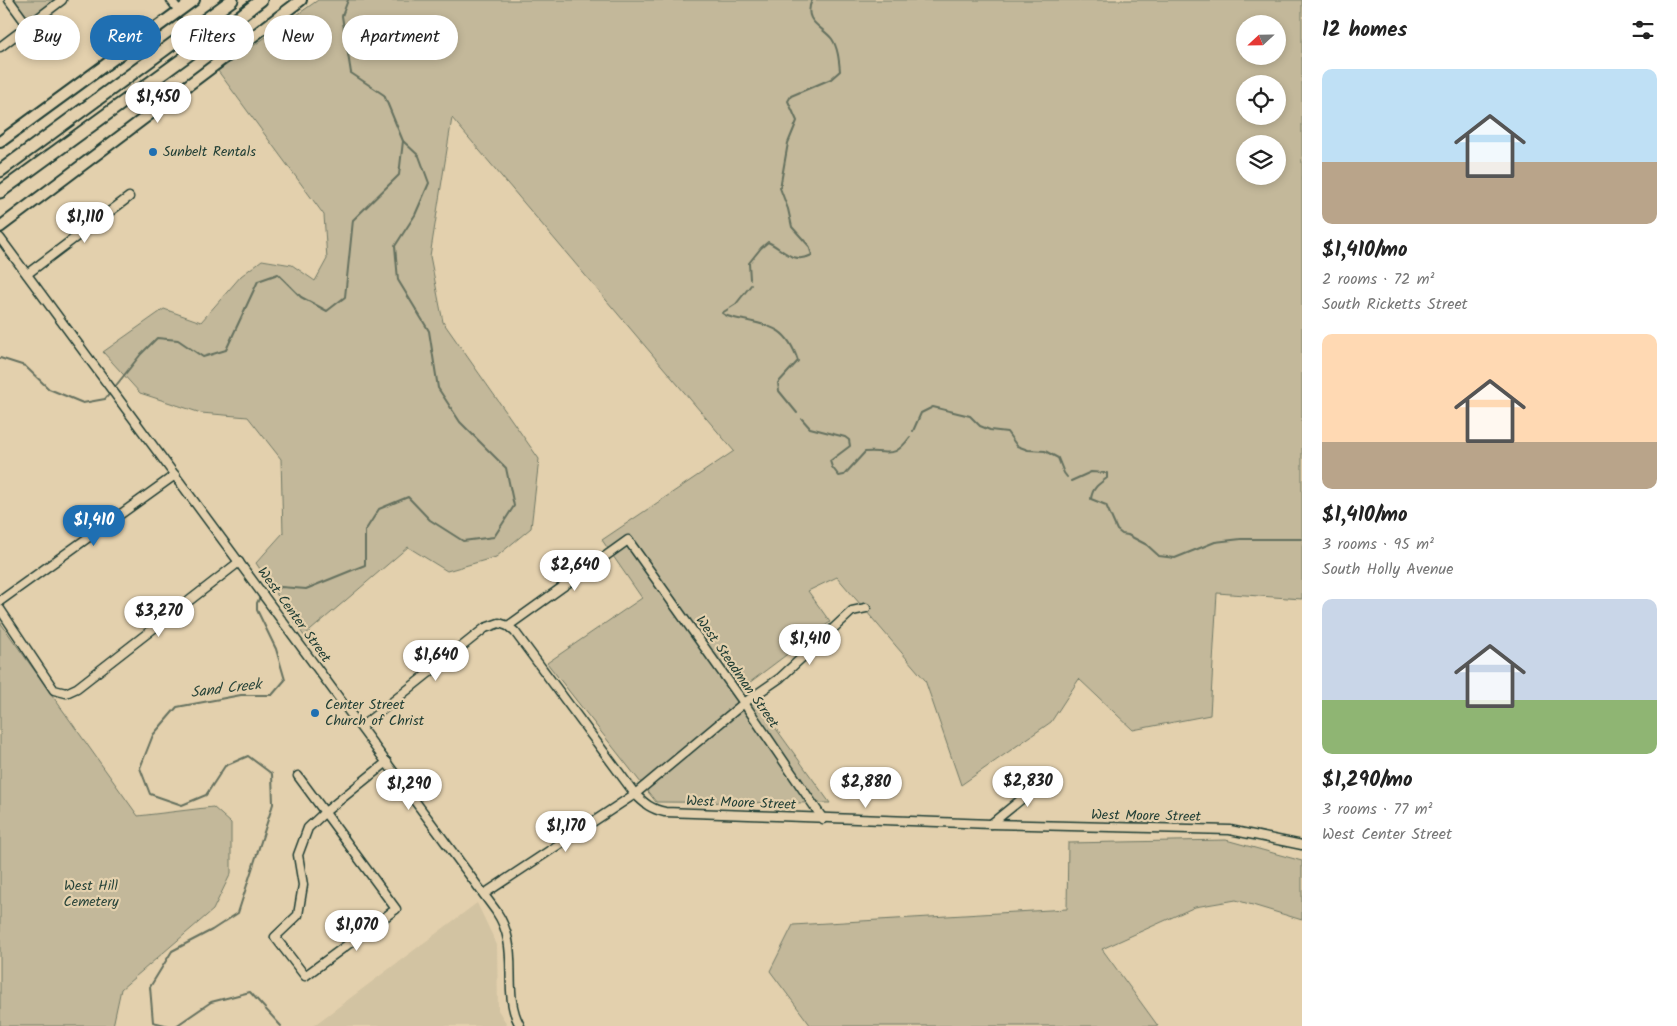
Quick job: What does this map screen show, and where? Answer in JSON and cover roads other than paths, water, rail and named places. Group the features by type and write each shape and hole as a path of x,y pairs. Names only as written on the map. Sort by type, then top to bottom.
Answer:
{"highway":[{"path":"3,168 232,0"},
{"path":"241,15 261,0"},
{"path":"248,15 272,0"},
{"path":"0,192 181,60"}],"main road":[{"path":"0,142 194,0"},
{"path":"0,227 301,0"}],"street":[{"path":"9,0 20,15"},
{"path":"42,15 62,0"},
{"path":"171,0 179,11"},
{"path":"0,47 15,36"},
{"path":"27,274 129,197"},
{"name":"West Center Street","path":"0,238 484,894 503,923 508,942 511,1002 520,1026"},
{"path":"0,601 175,475"},
{"name":"West Steadman Street","path":"508,626 628,540 744,702 823,818"},
{"path":"0,609 54,690 66,693 77,688 239,562"},
{"path":"484,894 635,794 744,702 780,678 852,611 866,608"},
{"path":"361,727 485,628 499,624 508,626"},
{"name":"West Moore Street","path":"508,626 521,640 635,794 646,806 654,810 665,812 991,824 1230,830 1302,845"},
{"path":"298,776 325,812 396,909 305,976 274,937 298,915 303,886 298,856 308,828 325,812 387,762"},
{"path":"991,824 1051,775"}],"waterway":[{"path":"114,388 141,354 157,338 178,340 203,357 226,350 258,281 278,274 301,297 327,311 345,297 353,220 399,175 403,141 384,95 351,73 342,16 348,0"},
{"path":"750,279 749,263 768,242 794,257 805,258 812,255 809,246 792,227 780,188 788,143 797,121 788,101 791,96 831,79 840,71 838,54 832,39 811,19 810,7 812,0"},
{"name":"Sand Creek","path":"265,593 281,587 306,589 365,565 365,531 379,509 408,497 430,520 463,541 494,537 514,506 506,468 460,422 438,388 429,331 398,280 395,246 415,215 429,183 419,156 403,141"},
{"path":"751,285 736,304 722,313 729,317 772,327 790,342 798,361 778,383 779,391 797,413"},
{"path":"0,358 25,366 49,389 83,403 105,399 111,392"},
{"path":"913,431 921,413 933,407 970,416 980,426 990,430 1007,432 1017,446 1028,450 1045,451 1058,458 1067,477"},
{"path":"802,419 810,428 845,437 849,440 850,446 830,461 839,476 844,475 865,452 895,451 910,437"},
{"path":"1071,481 1091,472 1107,473 1107,478 1094,489 1091,499 1106,505 1117,530 1147,545 1159,556 1175,558 1215,542 1241,539 1302,539"},
{"name":"Sand Creek","path":"169,1026 153,1022 150,987 172,951 212,930 238,913 273,804 272,774 248,756 225,766 206,795 182,805 150,794 140,768 153,735 177,707 241,695 272,695 285,680 276,649 257,610 257,603 261,595"},
{"name":"Sand Creek","path":"176,1026 211,1002 250,992 281,1026"}],"place":[{"name":"Sunbelt Rentals","path":"153,152"},
{"name":"Center Street Church of Christ","path":"315,713"}],"park label":[{"name":"West Hill Cemetery","path":"91,894"}]}
